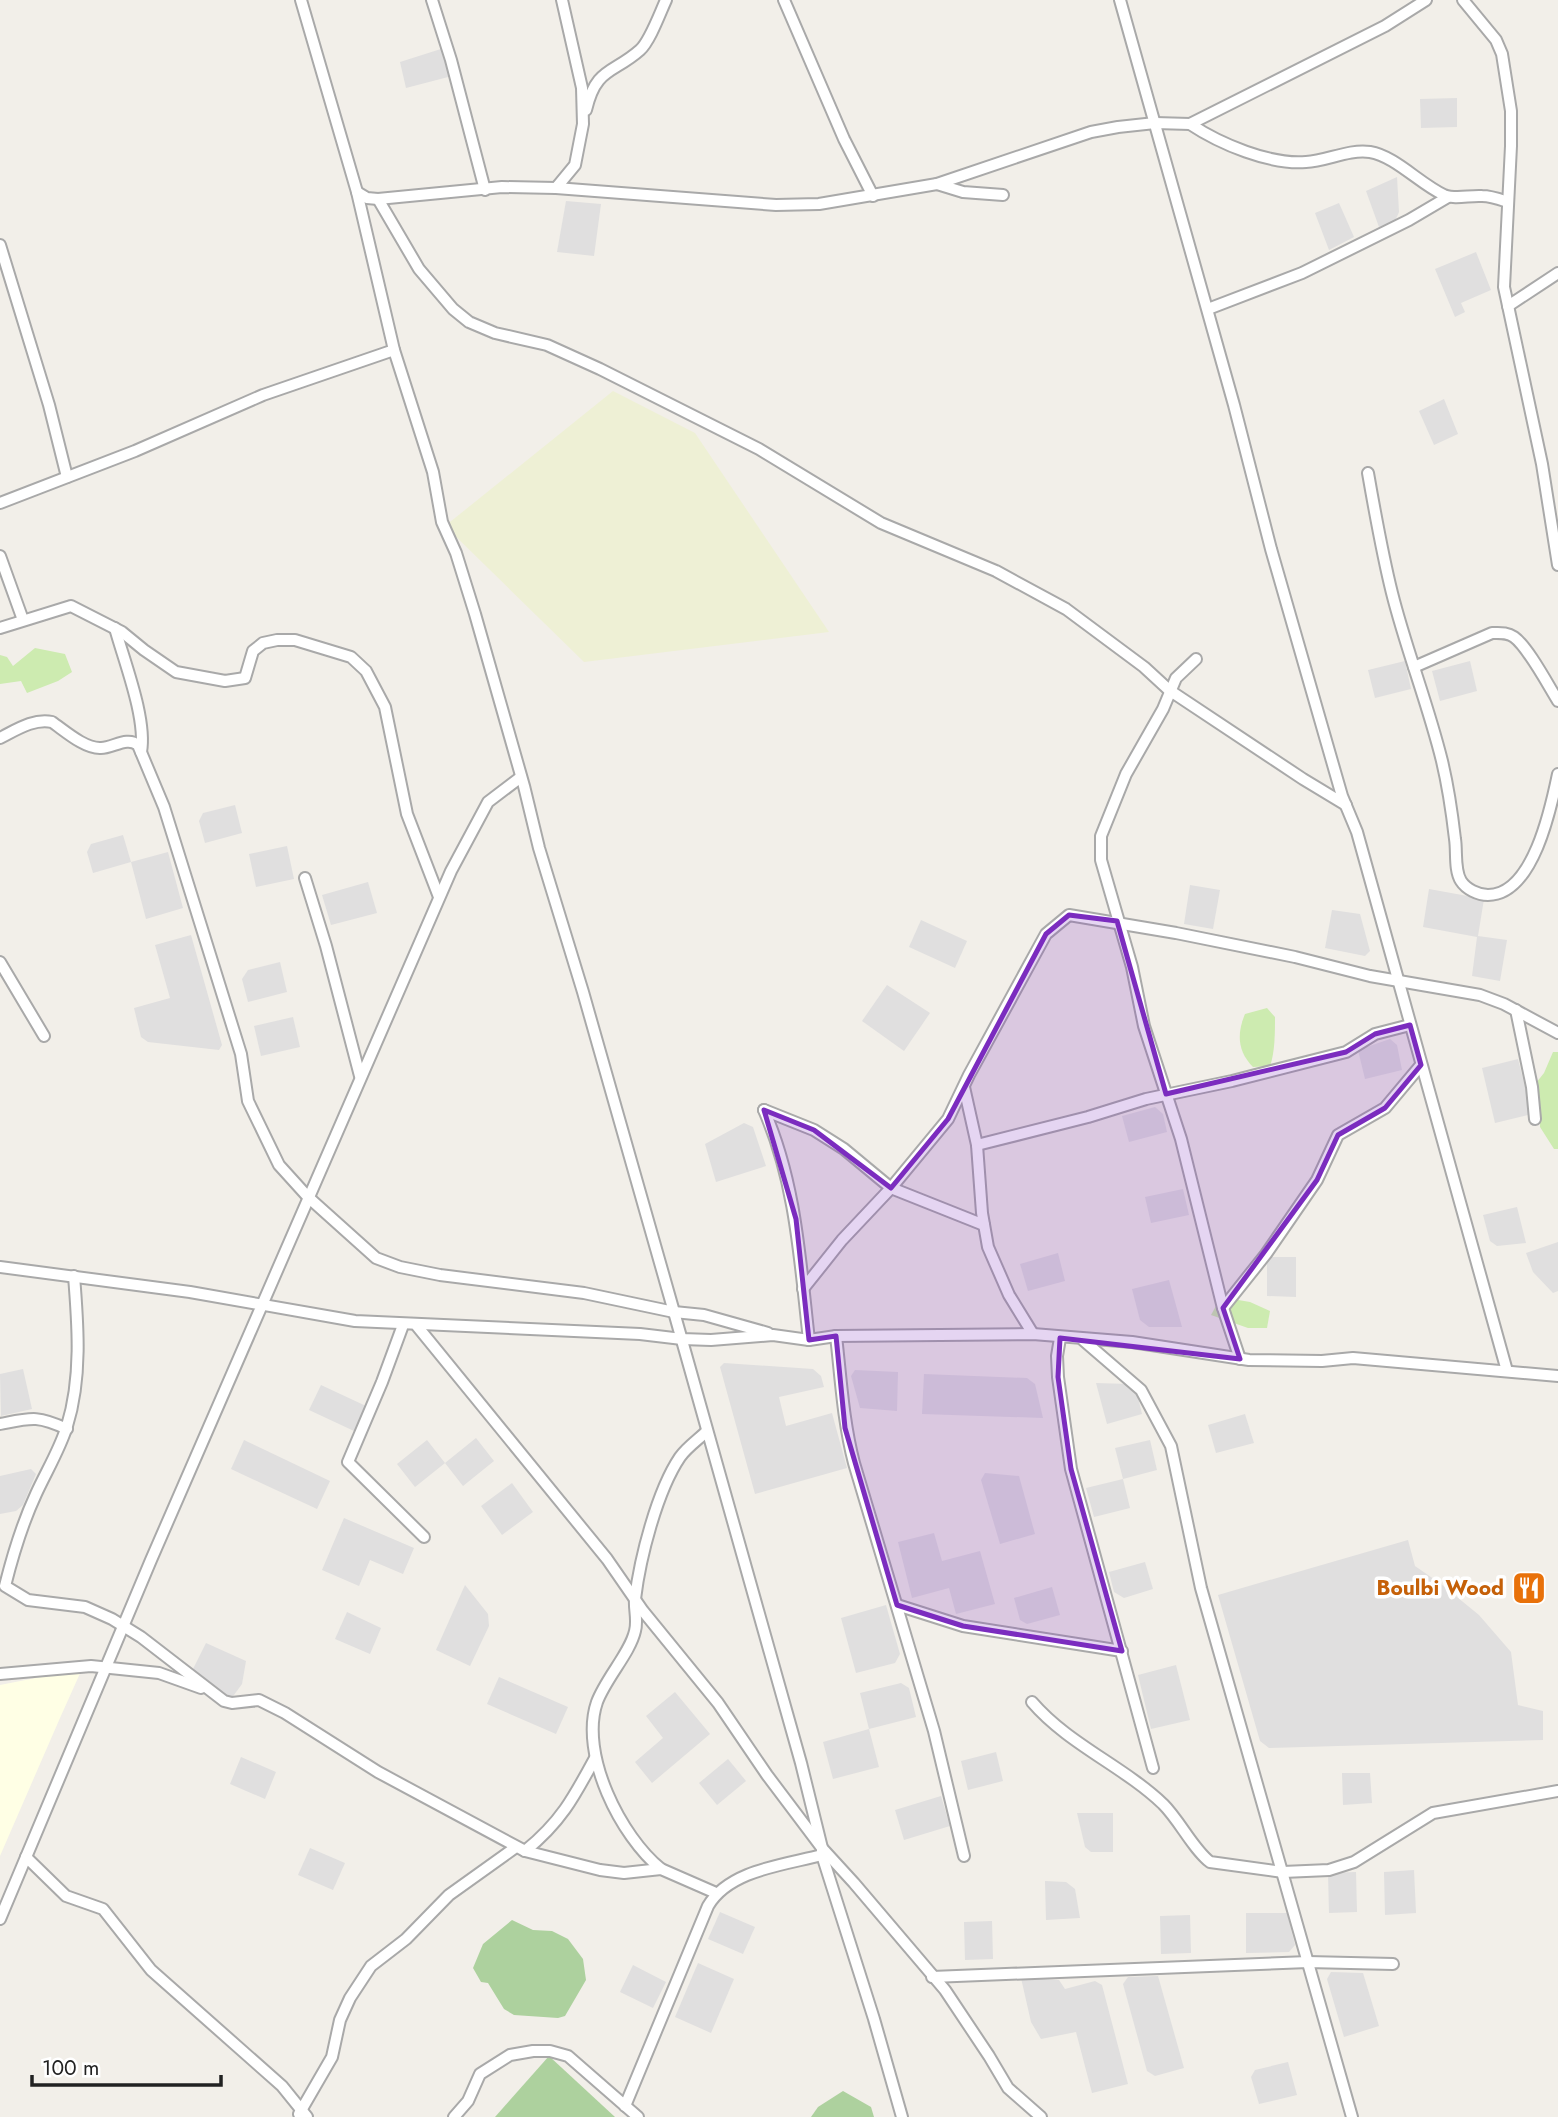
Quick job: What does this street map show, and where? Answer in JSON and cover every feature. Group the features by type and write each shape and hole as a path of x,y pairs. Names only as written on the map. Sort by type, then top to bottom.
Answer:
{"street":[{"path":"301,0 357,191 394,350 433,472 442,522 456,553 475,614 539,848 646,1210 661,1272 801,1763 822,1852 902,2117"},
{"path":"432,0 455,73 485,190"},
{"path":"562,0 582,88 583,124"},
{"path":"556,188 575,166 591,90 604,75 642,49 666,0"},
{"path":"784,0 844,139 873,196"},
{"path":"1120,0 1208,309 1271,549 1346,804 1357,832 1507,1371"},
{"path":"357,191 367,198 378,200 542,186 776,205 820,204 873,196 937,184 1091,132 1155,123 1190,124 1385,26 1426,0"},
{"path":"1463,0 1496,40 1502,54 1511,111 1511,173 1504,270 1508,306 1542,464 1558,565"},
{"path":"1190,124 1214,138 1279,162 1307,162 1359,152 1372,153 1385,158 1448,197"},
{"path":"937,184 972,193 1003,195"},
{"path":"1208,309 1302,273 1409,220 1448,197 1479,195 1508,202"},
{"path":"378,200 419,269 453,309 469,322 495,332 547,345 600,369 759,449 881,523 996,571 1066,609 1144,667 1170,690 1303,779 1346,804"},
{"path":"0,245 49,405 67,477"},
{"path":"1508,306 1558,273"},
{"path":"0,503 135,451 252,400 394,350"},
{"path":"1368,473 1386,570 1442,761 1454,827 1457,870 1460,880 1468,889 1484,895 1495,894 1508,888 1523,871 1535,853 1545,826 1558,774"},
{"path":"0,556 23,620"},
{"path":"0,628 71,606 115,628 176,672 225,681 245,678 253,651 270,640 295,640 351,657 366,671 385,707 407,814 439,897"},
{"path":"115,628 142,722 141,752"},
{"path":"1414,667 1492,633 1505,633 1515,637 1558,701"},
{"path":"1196,659 1176,678 1163,709 1126,774 1101,836 1101,860 1132,967 1144,1026 1181,1139 1223,1308 1240,1359"},
{"path":"0,738 31,723 45,721 52,722 90,747 105,748 133,741 141,752 164,807 241,1054 248,1101 279,1165 308,1197 376,1258 400,1267 440,1275 584,1293 674,1312 704,1315 773,1335 809,1340 836,1336 1033,1334 1132,1342 1240,1359 1322,1361 1353,1358 1558,1376"},
{"path":"0,1919 123,1626 439,897 488,803 521,776"},
{"path":"305,878 360,1076"},
{"path":"803,1289 948,1119 1046,934 1069,915 1117,921 1295,957 1398,982 1480,995 1516,1010 1558,1033"},
{"path":"0,962 44,1036"},
{"path":"1516,1010 1532,1087 1535,1119"},
{"path":"977,1144 1166,1094 1232,1081 1346,1052 1374,1034 1410,1025"},
{"path":"1223,1308 1266,1254 1317,1180 1338,1135 1385,1108 1421,1065"},
{"path":"964,1087 977,1144 988,1247 997,1269 1033,1334"},
{"path":"809,1340 799,1235 784,1163 764,1110 814,1130 844,1149 891,1188 984,1225"},
{"path":"0,1267 190,1292 355,1321 640,1334 711,1340 773,1335"},
{"path":"74,1276 78,1369 73,1405 66,1429 14,1548 3,1584 27,1600 85,1607 123,1626 224,1701 232,1703 259,1700 285,1713 379,1772 521,1849 600,1870 624,1872 661,1869"},
{"path":"403,1325 348,1462 424,1537"},
{"path":"417,1325 607,1559 635,1600 718,1703 822,1852 855,1883 945,1990 1008,2088 1041,2117"},
{"path":"836,1336 845,1428 934,1731 964,1856"},
{"path":"1060,1338 1058,1377 1071,1469 1153,1768"},
{"path":"1083,1340 1140,1390 1171,1446 1201,1588 1352,2117"},
{"path":"0,1424 33,1418 44,1419 66,1429"},
{"path":"707,1431 681,1456 653,1514 635,1600 635,1632 596,1704 594,1728 599,1774 611,1802 641,1850 661,1869 716,1893"},
{"path":"897,1605 972,1628 1012,1632 1122,1651"},
{"path":"0,1674 91,1666 159,1673 209,1690"},
{"path":"1031,1703 1059,1728 1154,1797 1182,1825 1203,1857 1210,1862 1283,1872 1329,1870 1354,1862 1433,1813 1558,1791"},
{"path":"26,1857 66,1896 103,1909 151,1970 282,2086 302,2114 332,2057 340,2020 350,1998 371,1966 406,1939 449,1895 521,1849 558,1821 596,1758"},
{"path":"625,2106 708,1906 716,1893 754,1873 822,1852"},
{"path":"932,1977 1308,1962 1394,1964"},
{"path":"454,2117 468,2101 480,2074 510,2055 533,2051 550,2051 568,2056 638,2117"}],"highlighted area":[{"path":"1069,915 1117,921 1166,1094 1346,1052 1375,1034 1410,1025 1421,1065 1385,1108 1338,1135 1317,1180 1223,1308 1240,1359 1060,1338 1058,1377 1071,1469 1122,1651 963,1626 897,1605 845,1428 836,1336 809,1340 796,1219 764,1110 814,1130 891,1188 948,1119 1046,934"}],"shaded area":[{"path":"444,48 452,76 406,88 400,62"},
{"path":"1457,98 1457,127 1421,128 1420,99"},
{"path":"1397,177 1399,212 1395,221 1379,227 1366,191"},
{"path":"566,201 601,204 594,256 557,252"},
{"path":"1339,203 1354,237 1329,250 1315,213"},
{"path":"1476,252 1491,290 1461,303 1465,312 1455,317 1435,269"},
{"path":"613,391 695,433 829,632 584,662 445,526"},
{"path":"1444,399 1458,434 1434,445 1419,411"},
{"path":"1405,661 1411,689 1375,698 1368,670"},
{"path":"1470,661 1477,691 1440,701 1432,671"},
{"path":"235,805 242,833 205,843 199,821 203,813"},
{"path":"123,835 131,862 93,873 87,852 91,844"},
{"path":"287,846 294,879 256,887 249,854"},
{"path":"168,852 183,908 146,919 131,862"},
{"path":"368,882 377,913 331,925 322,895"},
{"path":"1190,885 1220,890 1213,929 1184,924"},
{"path":"1429,889 1484,899 1478,936 1507,940 1500,981 1472,976 1477,937 1423,927"},
{"path":"1332,910 1360,914 1370,951 1365,956 1325,948"},
{"path":"921,920 967,941 955,968 909,947"},
{"path":"191,935 222,1045 219,1050 148,1042 141,1037 134,1008 170,998 155,945"},
{"path":"280,962 287,992 248,1002 242,979 248,970"},
{"path":"887,985 930,1013 904,1051 862,1021"},
{"path":"293,1017 300,1047 261,1056 254,1026"},
{"path":"1390,1039 1397,1045 1402,1070 1365,1079 1358,1050"},
{"path":"1518,1059 1532,1114 1495,1123 1482,1068"},
{"path":"1155,1107 1163,1114 1167,1132 1129,1142 1122,1116"},
{"path":"744,1123 753,1127 766,1166 716,1182 705,1144"},
{"path":"1183,1189 1189,1215 1151,1223 1145,1197"},
{"path":"1517,1207 1526,1243 1497,1246 1490,1241 1483,1215"},
{"path":"1558,1242 1558,1291 1553,1293 1533,1272 1526,1253"},
{"path":"1058,1253 1065,1281 1028,1291 1020,1264"},
{"path":"1267,1257 1296,1257 1296,1297 1267,1296"},
{"path":"1169,1280 1182,1327 1149,1327 1140,1320 1132,1289"},
{"path":"724,1363 813,1369 821,1376 824,1387 779,1397 786,1426 832,1413 847,1468 755,1494 720,1367"},
{"path":"23,1369 32,1409 1,1416 0,1374"},
{"path":"855,1370 898,1372 897,1411 860,1408 851,1376"},
{"path":"924,1374 1027,1378 1035,1384 1043,1418 922,1414"},
{"path":"1096,1383 1129,1384 1136,1389 1142,1414 1107,1424"},
{"path":"321,1385 366,1406 354,1431 309,1410"},
{"path":"1245,1414 1254,1443 1216,1453 1208,1425"},
{"path":"476,1438 494,1461 463,1486 445,1463"},
{"path":"244,1440 330,1481 317,1509 231,1469"},
{"path":"427,1440 445,1463 415,1487 397,1464"},
{"path":"1150,1440 1157,1470 1123,1479 1115,1448"},
{"path":"31,1469 36,1474 23,1505 16,1511 0,1514 0,1476"},
{"path":"985,1473 1019,1476 1035,1534 1000,1544 981,1480"},
{"path":"1123,1479 1130,1508 1094,1517 1086,1488"},
{"path":"512,1483 533,1512 502,1535 481,1506"},
{"path":"344,1518 414,1548 403,1574 370,1560 359,1586 322,1570"},
{"path":"934,1533 942,1561 980,1551 995,1604 956,1614 949,1588 912,1598 898,1542"},
{"path":"1408,1540 1415,1566 1479,1615 1511,1652 1518,1705 1543,1711 1543,1740 1269,1748 1260,1741 1218,1595"},
{"path":"1145,1562 1153,1589 1124,1598 1114,1592 1109,1572"},
{"path":"465,1585 488,1614 489,1626 470,1666 436,1650"},
{"path":"1052,1587 1060,1615 1027,1624 1020,1620 1014,1598"},
{"path":"886,1605 900,1654 895,1663 856,1673 841,1618"},
{"path":"347,1612 381,1628 370,1654 335,1639"},
{"path":"206,1643 246,1661 242,1684 231,1699 191,1673"},
{"path":"1176,1665 1190,1720 1151,1729 1138,1675"},
{"path":"82,1669 60,1718 0,1856 0,1685"},
{"path":"499,1677 568,1707 556,1734 487,1704"},
{"path":"901,1683 909,1688 916,1717 869,1729 860,1693"},
{"path":"675,1692 710,1734 652,1783 635,1762 663,1738 646,1716"},
{"path":"869,1729 879,1767 833,1779 823,1742"},
{"path":"996,1752 1003,1781 968,1790 961,1761"},
{"path":"241,1757 276,1772 265,1799 230,1784"},
{"path":"728,1759 746,1781 717,1805 699,1783"},
{"path":"1342,1773 1370,1773 1372,1803 1343,1805"},
{"path":"941,1796 950,1826 904,1840 895,1810"},
{"path":"1077,1813 1113,1813 1113,1852 1091,1852 1085,1847"},
{"path":"310,1848 345,1863 333,1890 298,1875"},
{"path":"1414,1870 1416,1913 1385,1915 1384,1872"},
{"path":"1356,1872 1357,1912 1329,1913 1328,1873"},
{"path":"1045,1881 1066,1882 1075,1889 1080,1918 1046,1920"},
{"path":"720,1912 755,1927 743,1954 708,1939"},
{"path":"1246,1913 1287,1913 1295,1945 1289,1952 1246,1953"},
{"path":"1190,1915 1191,1953 1161,1954 1160,1916"},
{"path":"992,1921 993,1959 965,1960 964,1922"},
{"path":"698,1963 734,1979 711,2033 675,2017"},
{"path":"633,1965 666,1982 653,2008 620,1992"},
{"path":"1331,1972 1363,1973 1379,2026 1344,2037 1327,1979"},
{"path":"1158,1976 1184,2068 1155,2076 1147,2071 1123,1984 1128,1977"},
{"path":"1021,1978 1059,1980 1065,1989 1095,1981 1102,1985 1128,2084 1092,2093 1076,2032 1041,2039 1031,2022"},
{"path":"1288,2062 1297,2095 1259,2104 1251,2077 1255,2070"}],"green space":[{"path":"35,648 65,654 72,672 58,681 27,693 21,681 0,684 0,655 7,657 13,666"},
{"path":"1267,1008 1275,1017 1272,1061 1270,1066 1253,1067 1241,1048 1241,1028 1245,1014"},
{"path":"1553,1052 1558,1052 1558,1149 1554,1149 1540,1127 1540,1100 1536,1083 1544,1073"},
{"path":"1221,1297 1250,1302 1270,1311 1267,1328 1248,1328 1211,1315"},
{"path":"512,1920 533,1930 552,1931 568,1939 583,1959 586,1980 565,2016 558,2018 514,2015 504,2009 488,1983 481,1982 473,1968 483,1944"},
{"path":"549,2056 615,2117 495,2117"},
{"path":"843,2091 871,2107 874,2117 811,2117 818,2107"}],"place":[{"name":"Boulbi Wood","path":"1529,1588"}]}
